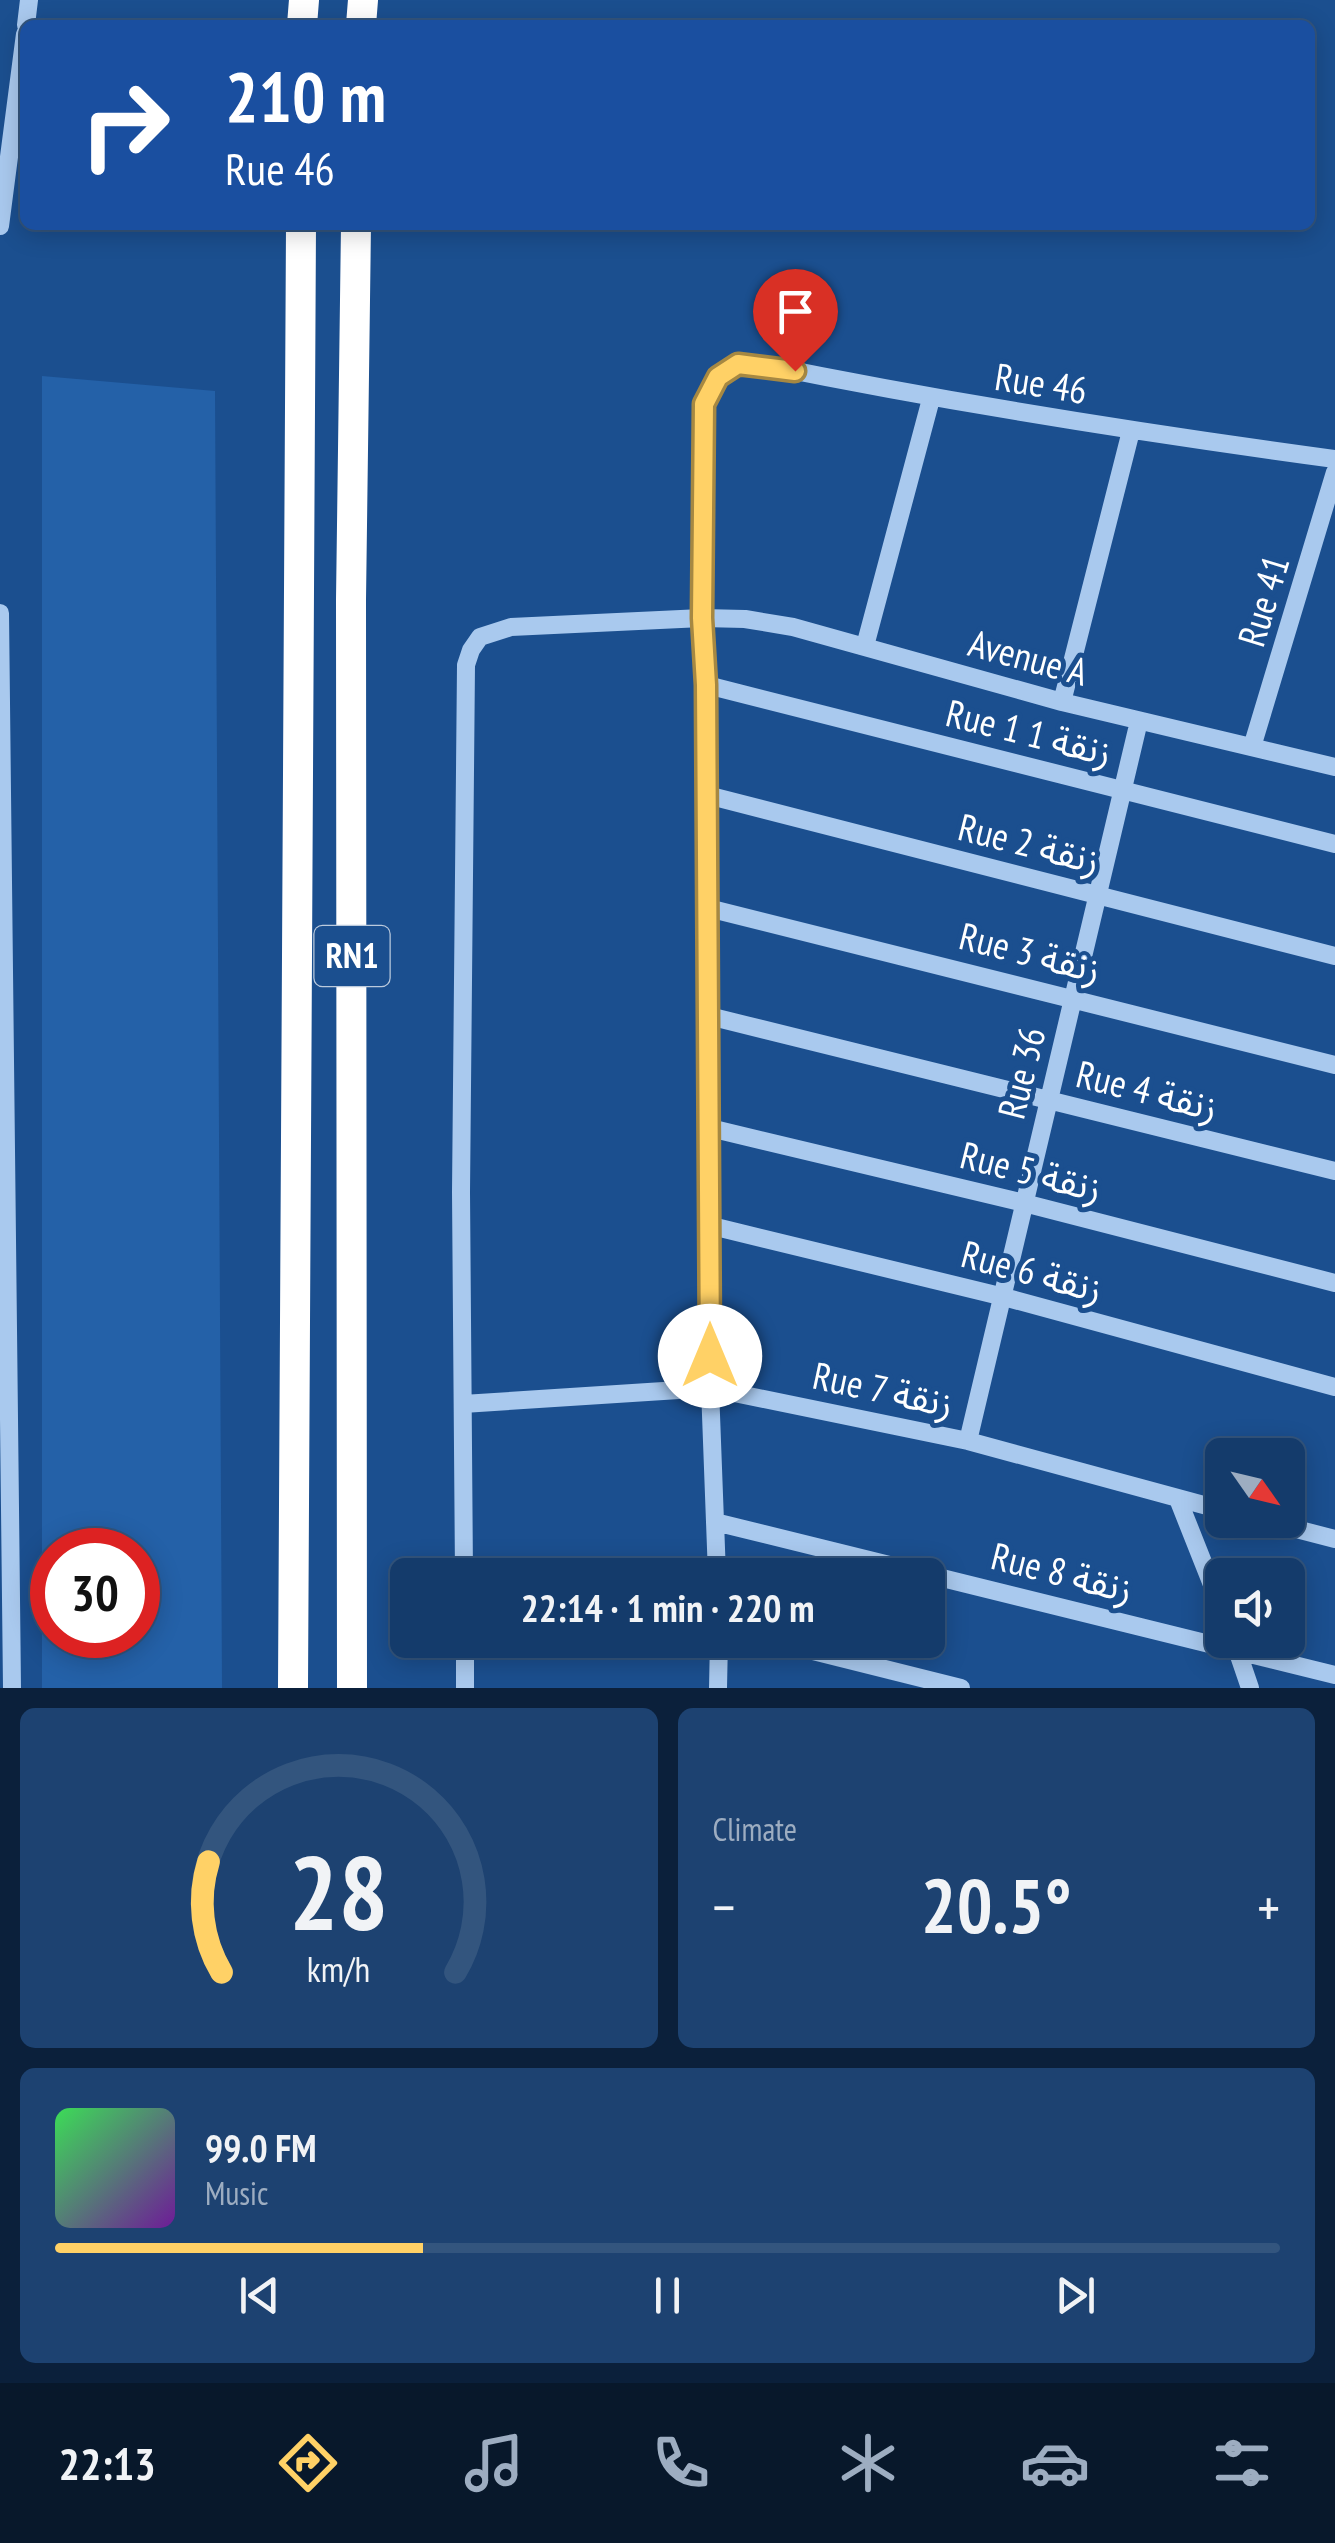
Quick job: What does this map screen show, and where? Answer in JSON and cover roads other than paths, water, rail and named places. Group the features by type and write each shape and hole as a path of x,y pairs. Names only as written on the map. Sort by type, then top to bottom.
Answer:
{"highway":[{"name":"RN1","path":"293,1688 301,230"},
{"name":"RN1","path":"352,1688 356,230"}],"street":[{"path":"0,226 20,72"},
{"name":"Rue 46","path":"702,618 704,404 718,377 738,364 761,364 930,398 1130,431 1335,459"},
{"path":"865,646 930,398"},
{"path":"1062,702 1130,431"},
{"name":"Rue 41","path":"1252,747 1335,472"},
{"path":"1315,546 1335,552"},
{"path":"0,613 4,1369 12,1688"},
{"path":"702,618 712,1226 710,1388 716,1558"},
{"name":"Avenue A","path":"464,1558 461,1192 466,665 480,637 493,630 702,618 793,627 1062,702 1335,767"},
{"name":"Rue 1 زنقة 1","path":"706,685 1335,844"},
{"name":"Rue 36","path":"968,1441 1140,721"},
{"name":"Rue 2 زنقة","path":"707,796 1335,956"},
{"name":"Rue 3 زنقة","path":"708,908 1335,1065"},
{"name":"Rue 4 زنقة","path":"709,1016 1335,1171"},
{"name":"Rue 5 زنقة","path":"710,1128 1335,1283"},
{"name":"Rue 6 زنقة","path":"712,1226 1004,1297 1335,1387"},
{"name":"Rue 7 زنقة","path":"463,1404 710,1388 968,1441 1205,1506"},
{"path":"1178,1499 1205,1567"},
{"name":"Rue 8 زنقة","path":"715,1522 1205,1638"},
{"path":"1305,1531 1335,1539"},
{"path":"465,1658 465,1688"},
{"path":"718,1688 719,1658"},
{"path":"840,1658 961,1688"},
{"path":"1240,1658 1250,1688"},
{"name":"Rue 8 زنقة","path":"1278,1658 1335,1675"}]}
